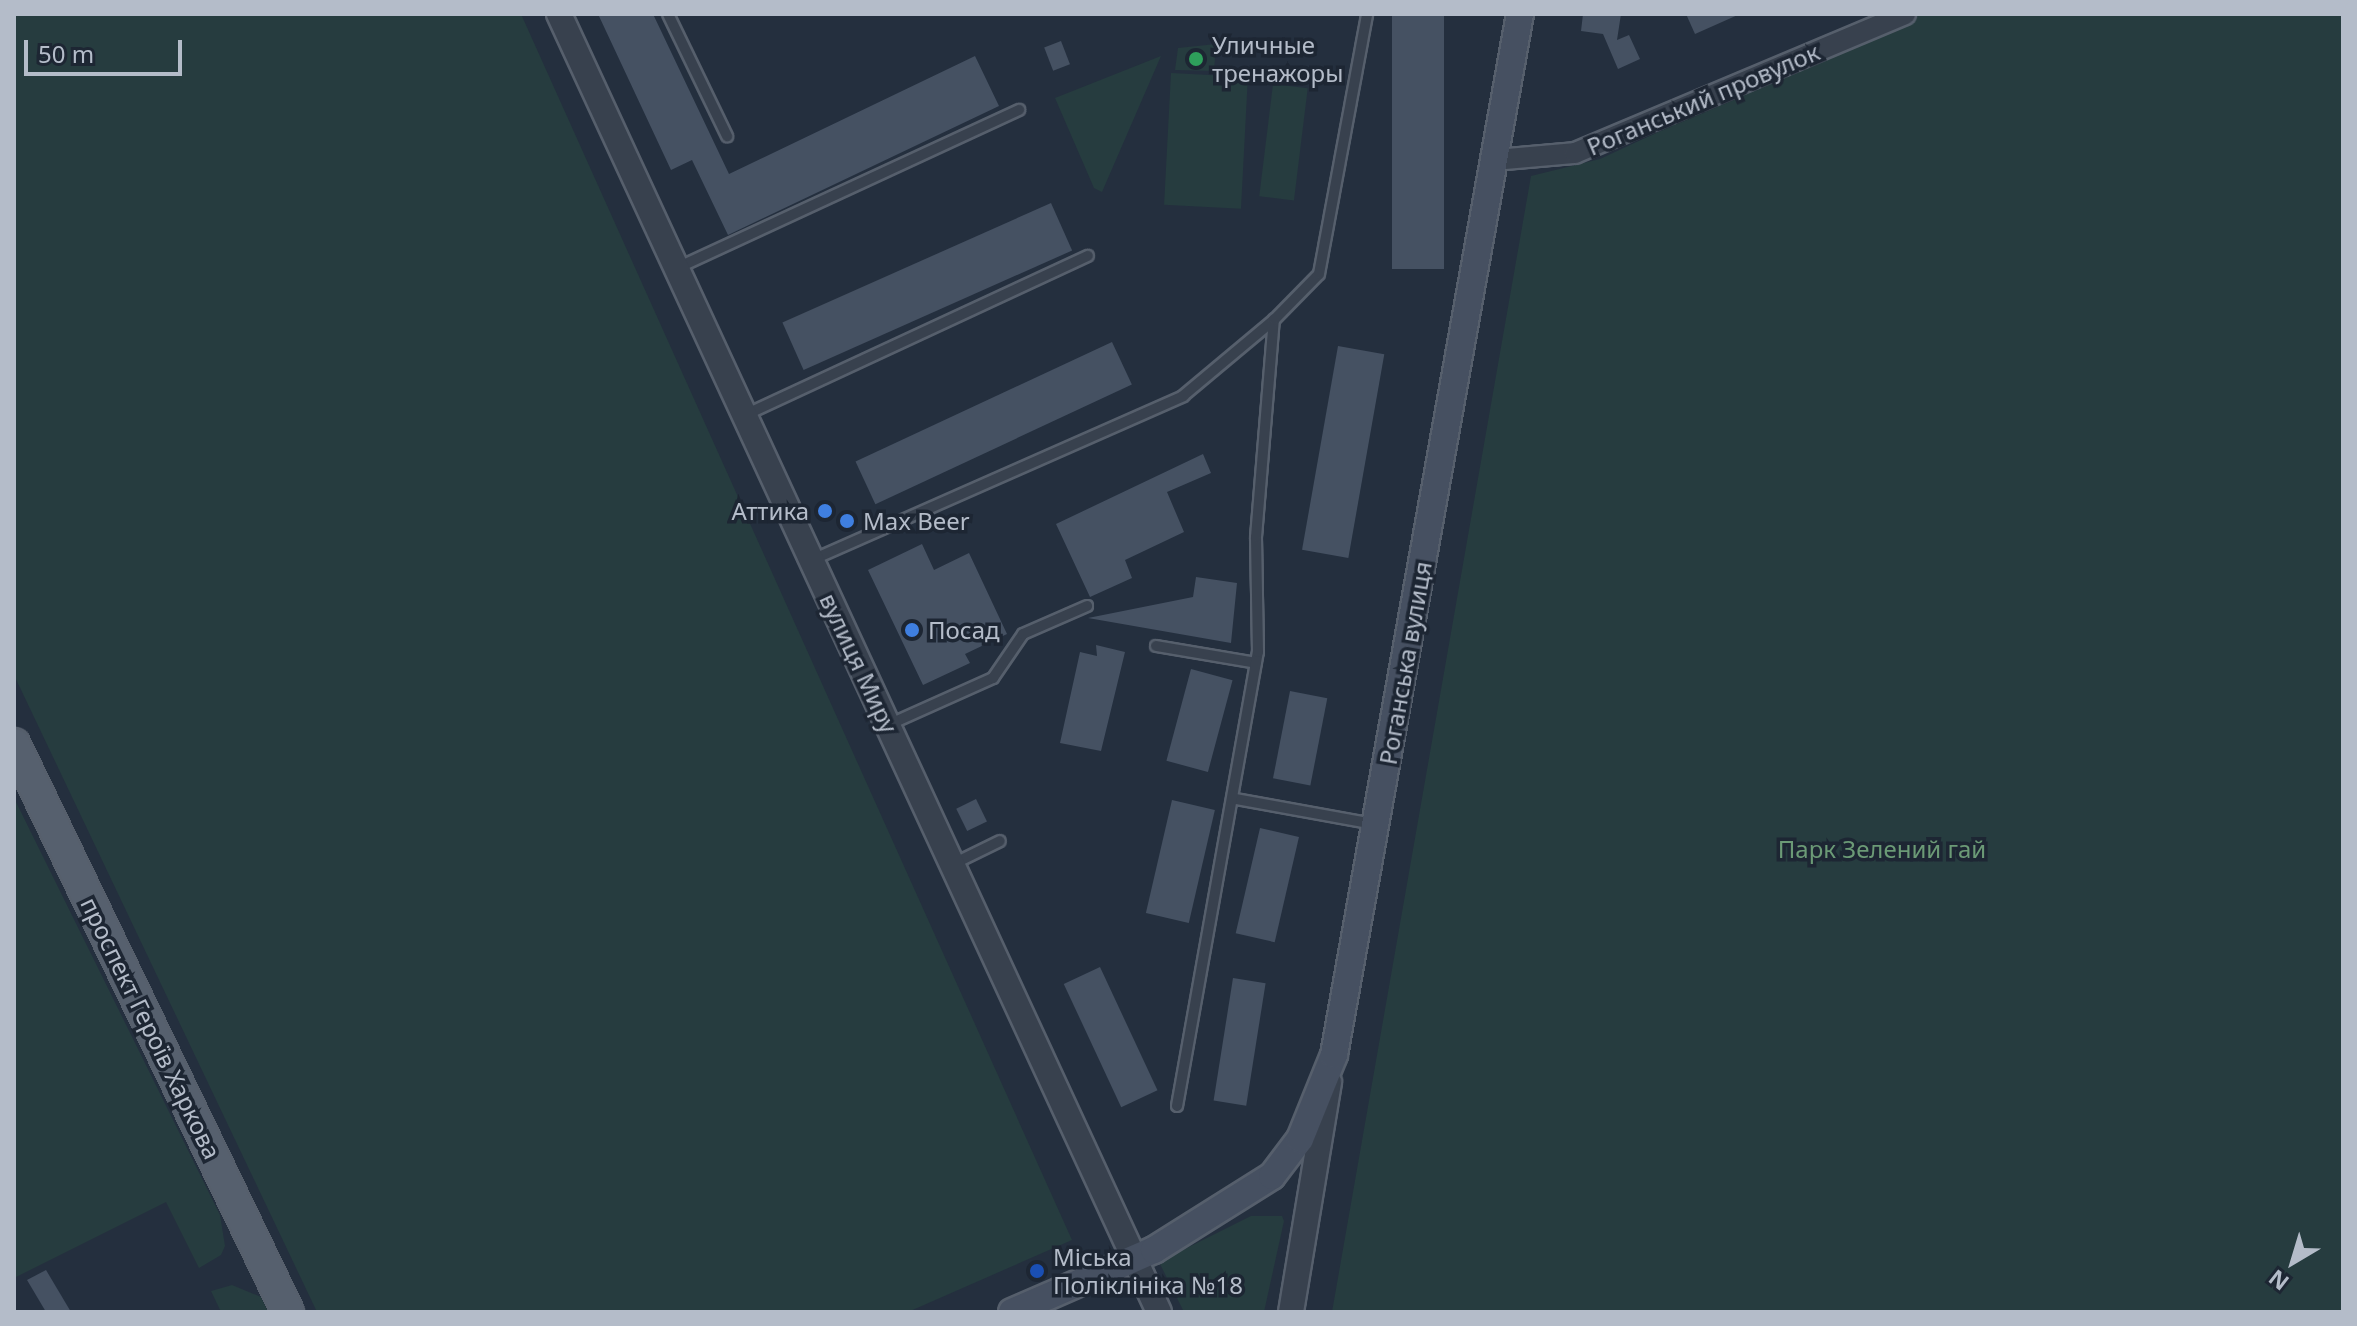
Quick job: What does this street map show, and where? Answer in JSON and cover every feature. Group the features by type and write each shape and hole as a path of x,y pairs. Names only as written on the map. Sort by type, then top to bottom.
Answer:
{"main road":[{"name":"Роганська вулиця","path":"1334,1055 1520,14"},
{"name":"проспект Героїв Харкова","path":"14,744 288,1312"},
{"path":"1012,1312 1136,1259 1240,1200 1272,1176 1300,1139 1334,1055"}],"street":[{"name":"вулиця Миру","path":"559,14 1159,1312"},
{"name":"Роганський провулок","path":"1495,160 1575,153 1905,14"},
{"name":"Роганська вулиця","path":"1291,1312 1334,1055"}],"lane":[{"path":"668,14 727,136"},
{"path":"811,560 1183,396 1274,320 1319,274 1367,14"},
{"path":"677,268 1019,110"},
{"path":"745,415 1088,256"},
{"path":"1177,1106 1236,799 1256,663 1256,537 1274,320"},
{"path":"888,725 993,678 1023,634 1087,606"},
{"path":"1156,646 1256,663"},
{"path":"1236,799 1376,825"},
{"path":"953,864 1000,841"}],"green space":[{"path":"14,14 521,14 1072,1240 908,1312 317,1312 14,675"},
{"name":"Парк Зелений гай","path":"1912,14 2343,14 2343,1312 1332,1312 1531,176 1600,159"},
{"name":"Уличные тренажоры","path":"1216,44 1214,71 1175,70 1178,48"},
{"path":"1161,56 1102,192 1094,188 1055,98"},
{"path":"1171,73 1248,77 1241,209 1164,205"},
{"path":"1273,84 1308,88 1294,200 1259,196"},
{"path":"14,798 220,1215 225,1246 221,1255 199,1268 166,1202 14,1278"},
{"path":"1251,1216 1282,1216 1284,1221 1264,1312 1184,1312 1159,1262"},
{"path":"232,1285 261,1297 268,1312 221,1312 211,1291"}],"building":[{"path":"598,14 653,14 729,174 975,56 999,106 728,235 692,160 671,170"},
{"path":"1392,14 1444,14 1444,269 1392,269"},
{"path":"1583,14 1621,14 1617,40 1629,35 1640,59 1618,69 1603,34 1581,31"},
{"path":"1686,14 1740,14 1695,34"},
{"path":"1061,41 1070,64 1053,71 1044,47"},
{"path":"1051,203 1072,251 804,370 782,323"},
{"path":"1112,342 1132,385 875,504 856,462"},
{"path":"1338,346 1384,354 1348,558 1302,550"},
{"path":"1203,454 1211,473 1167,492 1184,532 1125,560 1132,578 1090,597 1056,524"},
{"path":"922,544 934,570 969,553 1007,634 965,654 970,663 923,685 868,570"},
{"path":"1196,577 1237,583 1231,643 1088,618 1193,597"},
{"path":"1096,645 1125,652 1101,751 1060,743 1080,652 1097,656"},
{"path":"1191,669 1233,680 1208,772 1166,761"},
{"path":"1290,691 1327,698 1310,786 1273,778"},
{"path":"976,799 987,821 967,831 956,809"},
{"path":"1172,800 1215,810 1189,923 1146,913"},
{"path":"1260,828 1299,837 1275,942 1236,933"},
{"path":"1100,967 1157,1090 1121,1107 1064,984"},
{"path":"1233,978 1266,983 1246,1106 1214,1100"},
{"path":"46,1270 71,1312 46,1312 27,1280"}],"place":[{"name":"Уличные тренажоры","path":"1196,59"},
{"name":"Аттика","path":"825,511"},
{"name":"Max Beer","path":"847,521"},
{"name":"Посад","path":"912,630"},
{"name":"Міська Поліклініка №18","path":"1037,1271"}]}
